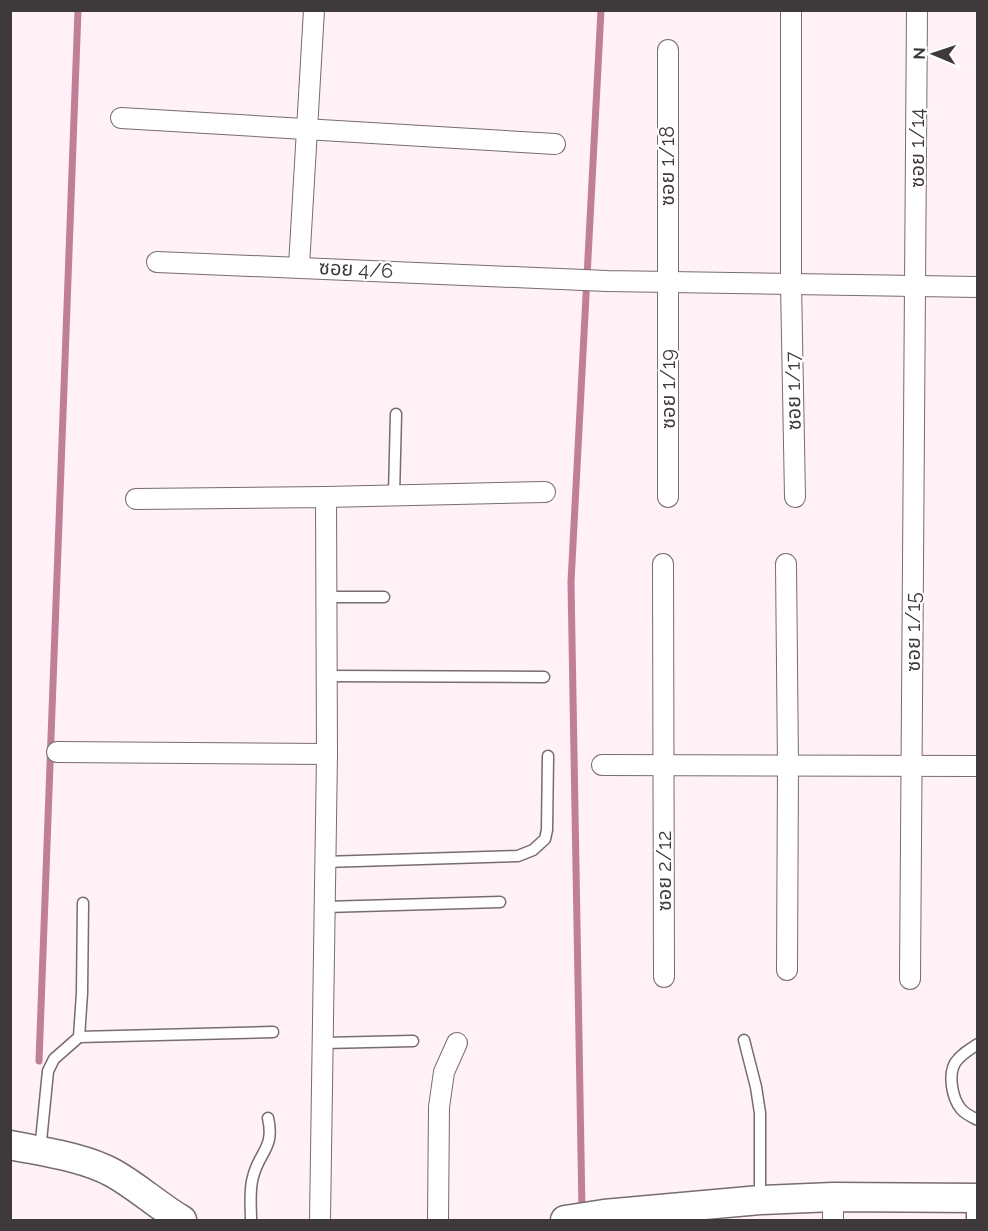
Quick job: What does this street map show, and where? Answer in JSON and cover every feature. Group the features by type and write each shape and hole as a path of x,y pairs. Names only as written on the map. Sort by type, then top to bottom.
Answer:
{"street":[{"path":"299,266 314,10"},
{"name":"ซอย 1/17","path":"791,10 791,284 795,497"},
{"name":"ซอย 1/14","path":"916,286 917,10"},
{"name":"ซอย 1/18","path":"667,282 668,50"},
{"path":"121,118 555,144"},
{"name":"ซอย 4/6","path":"157,262 299,266 607,281 978,287"},
{"name":"ซอย 1/19","path":"667,282 668,497"},
{"name":"ซอย 1/15","path":"910,979 916,286"},
{"path":"136,499 545,492"},
{"path":"320,1221 327,754 326,497"},
{"name":"ซอย 2/12","path":"663,564 664,977"},
{"path":"786,564 787,970"},
{"path":"57,752 327,754"},
{"path":"602,765 978,766"},
{"path":"438,1221 439,1107 444,1072 457,1043"},
{"path":"10,1145 72,1158 111,1172 132,1185 175,1219"},
{"path":"566,1220 604,1214 760,1200 833,1209 974,1206"}],"lane":[{"path":"394,495 396,414"},
{"path":"326,597 384,597"},
{"path":"327,676 544,677"},
{"path":"324,862 518,856 532,850 545,839 547,830 548,756"},
{"path":"325,907 500,902"},
{"path":"79,1037 83,903"},
{"path":"40,1151 48,1071 54,1059 79,1037 273,1032"},
{"path":"744,1040 760,1113 760,1200"},
{"path":"324,1043 413,1041"},
{"path":"978,1044 963,1053 954,1065 952,1080 953,1095 962,1110 978,1120"},
{"path":"251,1221 253,1177 271,1132 268,1118"}],"waterway":[{"path":"39,1061 78,10"},
{"path":"582,1210 571,582 601,10"}]}
